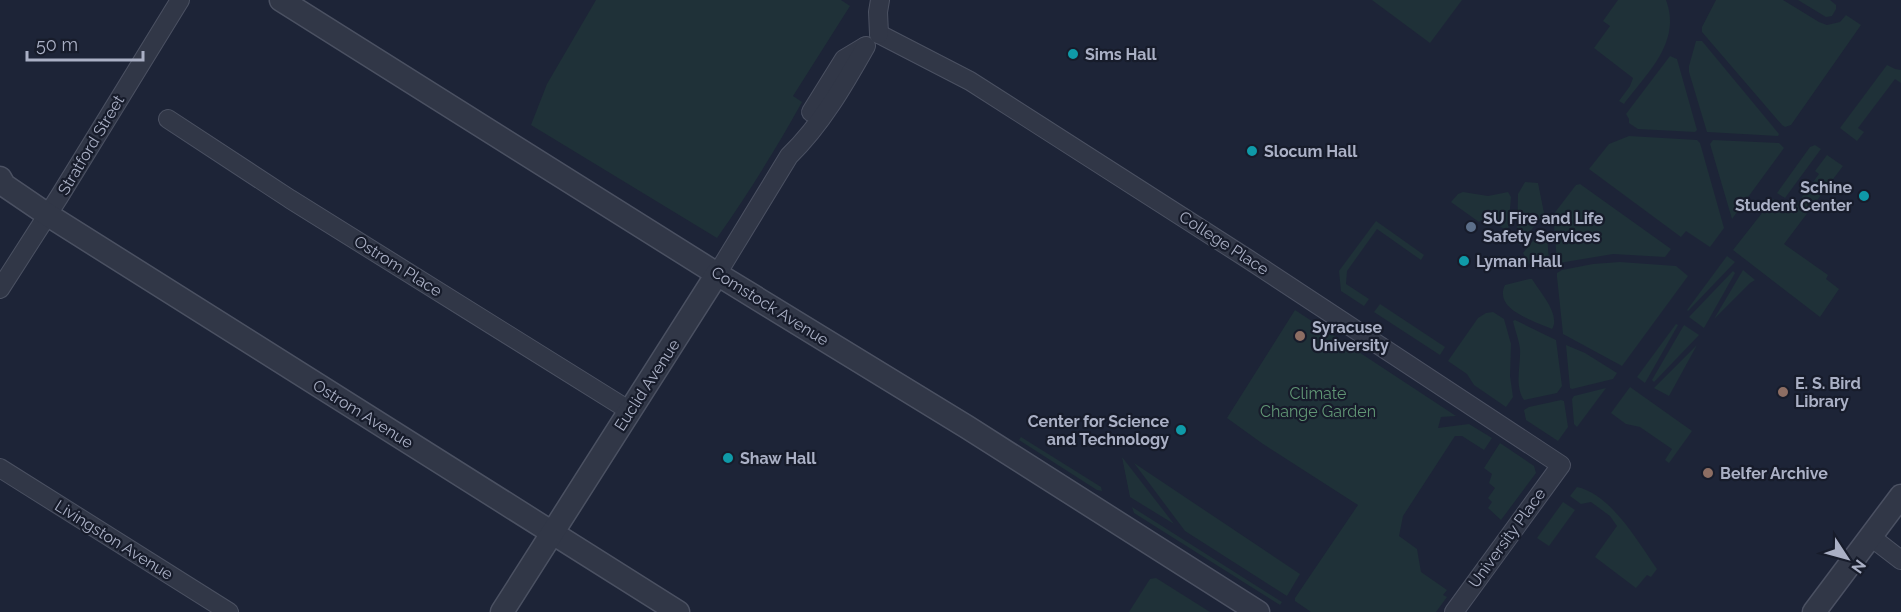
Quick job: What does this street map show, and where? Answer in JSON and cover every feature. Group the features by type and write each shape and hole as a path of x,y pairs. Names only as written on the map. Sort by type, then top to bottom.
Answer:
{"street":[{"name":"Stratford Street","path":"0,289 180,0"},
{"name":"Comstock Avenue","path":"281,0 1258,612"},
{"path":"872,40 880,0"},
{"name":"Euclid Avenue","path":"502,612 717,274 789,156 805,141 872,40"},
{"name":"College Place","path":"872,40 970,81 1203,230 1561,465"},
{"name":"Ostrom Place","path":"168,119 290,199 630,411"},
{"name":"Ostrom Avenue","path":"1,183 48,215 678,612"},
{"name":"University Place","path":"1454,612 1561,465"},
{"name":"Livingston Avenue","path":"0,468 229,612"},
{"path":"1814,612 1901,496"},
{"path":"1462,612 1496,573 1532,504"},
{"path":"1870,537 1901,560"}],"green space":[{"path":"596,0 841,0 850,6 793,96 802,102 792,120 751,188 717,238 531,125 547,84"},
{"path":"1372,0 1462,0 1430,43"},
{"path":"1618,0 1666,0 1670,15 1666,43 1660,56 1624,104 1619,101 1633,78 1594,48 1610,26 1603,21"},
{"path":"1716,0 1783,0 1827,25 1840,22 1846,15 1861,25 1791,125 1785,127 1702,32 1702,27"},
{"path":"1798,0 1830,0 1836,5 1836,9 1832,16 1826,17"},
{"path":"1696,41 1702,41 1779,134 1778,136 1707,132 1689,72"},
{"path":"1670,56 1677,59 1697,130 1695,132 1638,129 1629,123 1626,114"},
{"path":"1887,65 1901,70 1901,83 1895,79 1858,128 1864,132 1857,141 1840,128"},
{"path":"1629,136 1697,140 1700,143 1724,228 1710,247 1686,231 1681,237 1589,169 1609,144"},
{"path":"1713,140 1779,143 1784,148 1732,219 1710,144"},
{"path":"1815,145 1821,149 1785,198 1777,193 1810,147"},
{"path":"1827,155 1843,166 1784,244 1828,275 1826,279 1839,289 1820,317 1733,250 1773,199 1791,212 1819,174 1815,171"},
{"path":"1525,182 1538,183 1544,213 1520,245 1517,242 1518,194"},
{"path":"1580,184 1671,249 1665,257 1613,254 1559,263 1553,215 1576,185"},
{"path":"1463,192 1488,196 1508,192 1511,197 1508,232 1493,221 1489,226 1481,220 1479,222 1451,202"},
{"path":"1376,221 1424,255 1421,260 1377,229 1347,271 1346,284 1369,299 1364,306 1341,291 1339,271"},
{"path":"1541,231 1547,234 1549,262 1541,268 1529,264 1523,253"},
{"path":"1727,256 1735,262 1688,311 1687,310"},
{"path":"1620,262 1676,266 1688,276 1622,366 1563,334 1557,277 1557,273 1562,270"},
{"path":"1743,270 1755,280 1714,319"},
{"path":"1733,271 1735,273 1704,328 1689,317"},
{"path":"1532,279 1552,310 1554,323 1552,329 1526,318 1510,308 1505,301 1503,294 1505,285"},
{"path":"1380,304 1445,347 1440,355 1374,312"},
{"name":"Climate Change Garden","path":"1295,310 1456,416 1441,417 1438,428 1469,424 1492,438 1484,450 1462,436 1455,436 1403,516 1399,536 1417,549 1421,572 1447,590 1443,595 1447,597 1436,612 1311,612 1295,601 1358,505 1227,418"},
{"path":"1493,312 1504,319 1511,344 1510,376 1513,397 1506,407 1474,385 1467,374 1448,361 1478,318"},
{"path":"1513,321 1556,340 1562,386 1557,393 1524,400 1519,388 1520,349"},
{"path":"1676,324 1678,325 1645,383 1637,377"},
{"path":"1684,325 1699,335 1654,382 1652,380"},
{"path":"1566,345 1585,353 1617,373 1613,379 1570,388"},
{"path":"1697,345 1669,396 1654,388"},
{"path":"1630,387 1692,431 1669,463 1665,460 1672,449 1640,427 1626,424 1611,413"},
{"path":"1606,388 1577,427 1574,424 1572,399 1574,396"},
{"path":"1564,401 1568,427 1558,441 1526,420 1524,410"},
{"path":"1021,437 1101,487 1102,491 1019,440"},
{"path":"1500,443 1534,466 1536,473 1501,520 1488,508 1492,502 1488,498 1495,488 1489,483 1492,474 1484,468"},
{"path":"1122,457 1174,524 1130,497"},
{"path":"1134,463 1300,574 1287,596 1185,531"},
{"path":"1577,487 1589,491 1612,509 1657,569 1651,577 1647,575 1636,588 1595,557 1617,526 1610,516 1591,502 1581,504 1570,496"},
{"path":"1563,502 1575,510 1549,546 1537,538"},
{"path":"1132,507 1282,602 1280,605 1134,513"},
{"path":"1156,578 1210,612 1129,612 1150,579"}],"place":[{"name":"Sims Hall","path":"1073,54"},
{"name":"Slocum Hall","path":"1252,151"},
{"name":"Schine Student Center","path":"1864,196"},
{"name":"SU Fire and Life Safety Services","path":"1471,227"},
{"name":"Lyman Hall","path":"1464,261"},
{"name":"Syracuse University","path":"1300,336"},
{"name":"E. S. Bird Library","path":"1783,392"},
{"name":"Center for Science and Technology","path":"1181,430"},
{"name":"Shaw Hall","path":"728,458"},
{"name":"Belfer Archive","path":"1708,473"}]}
